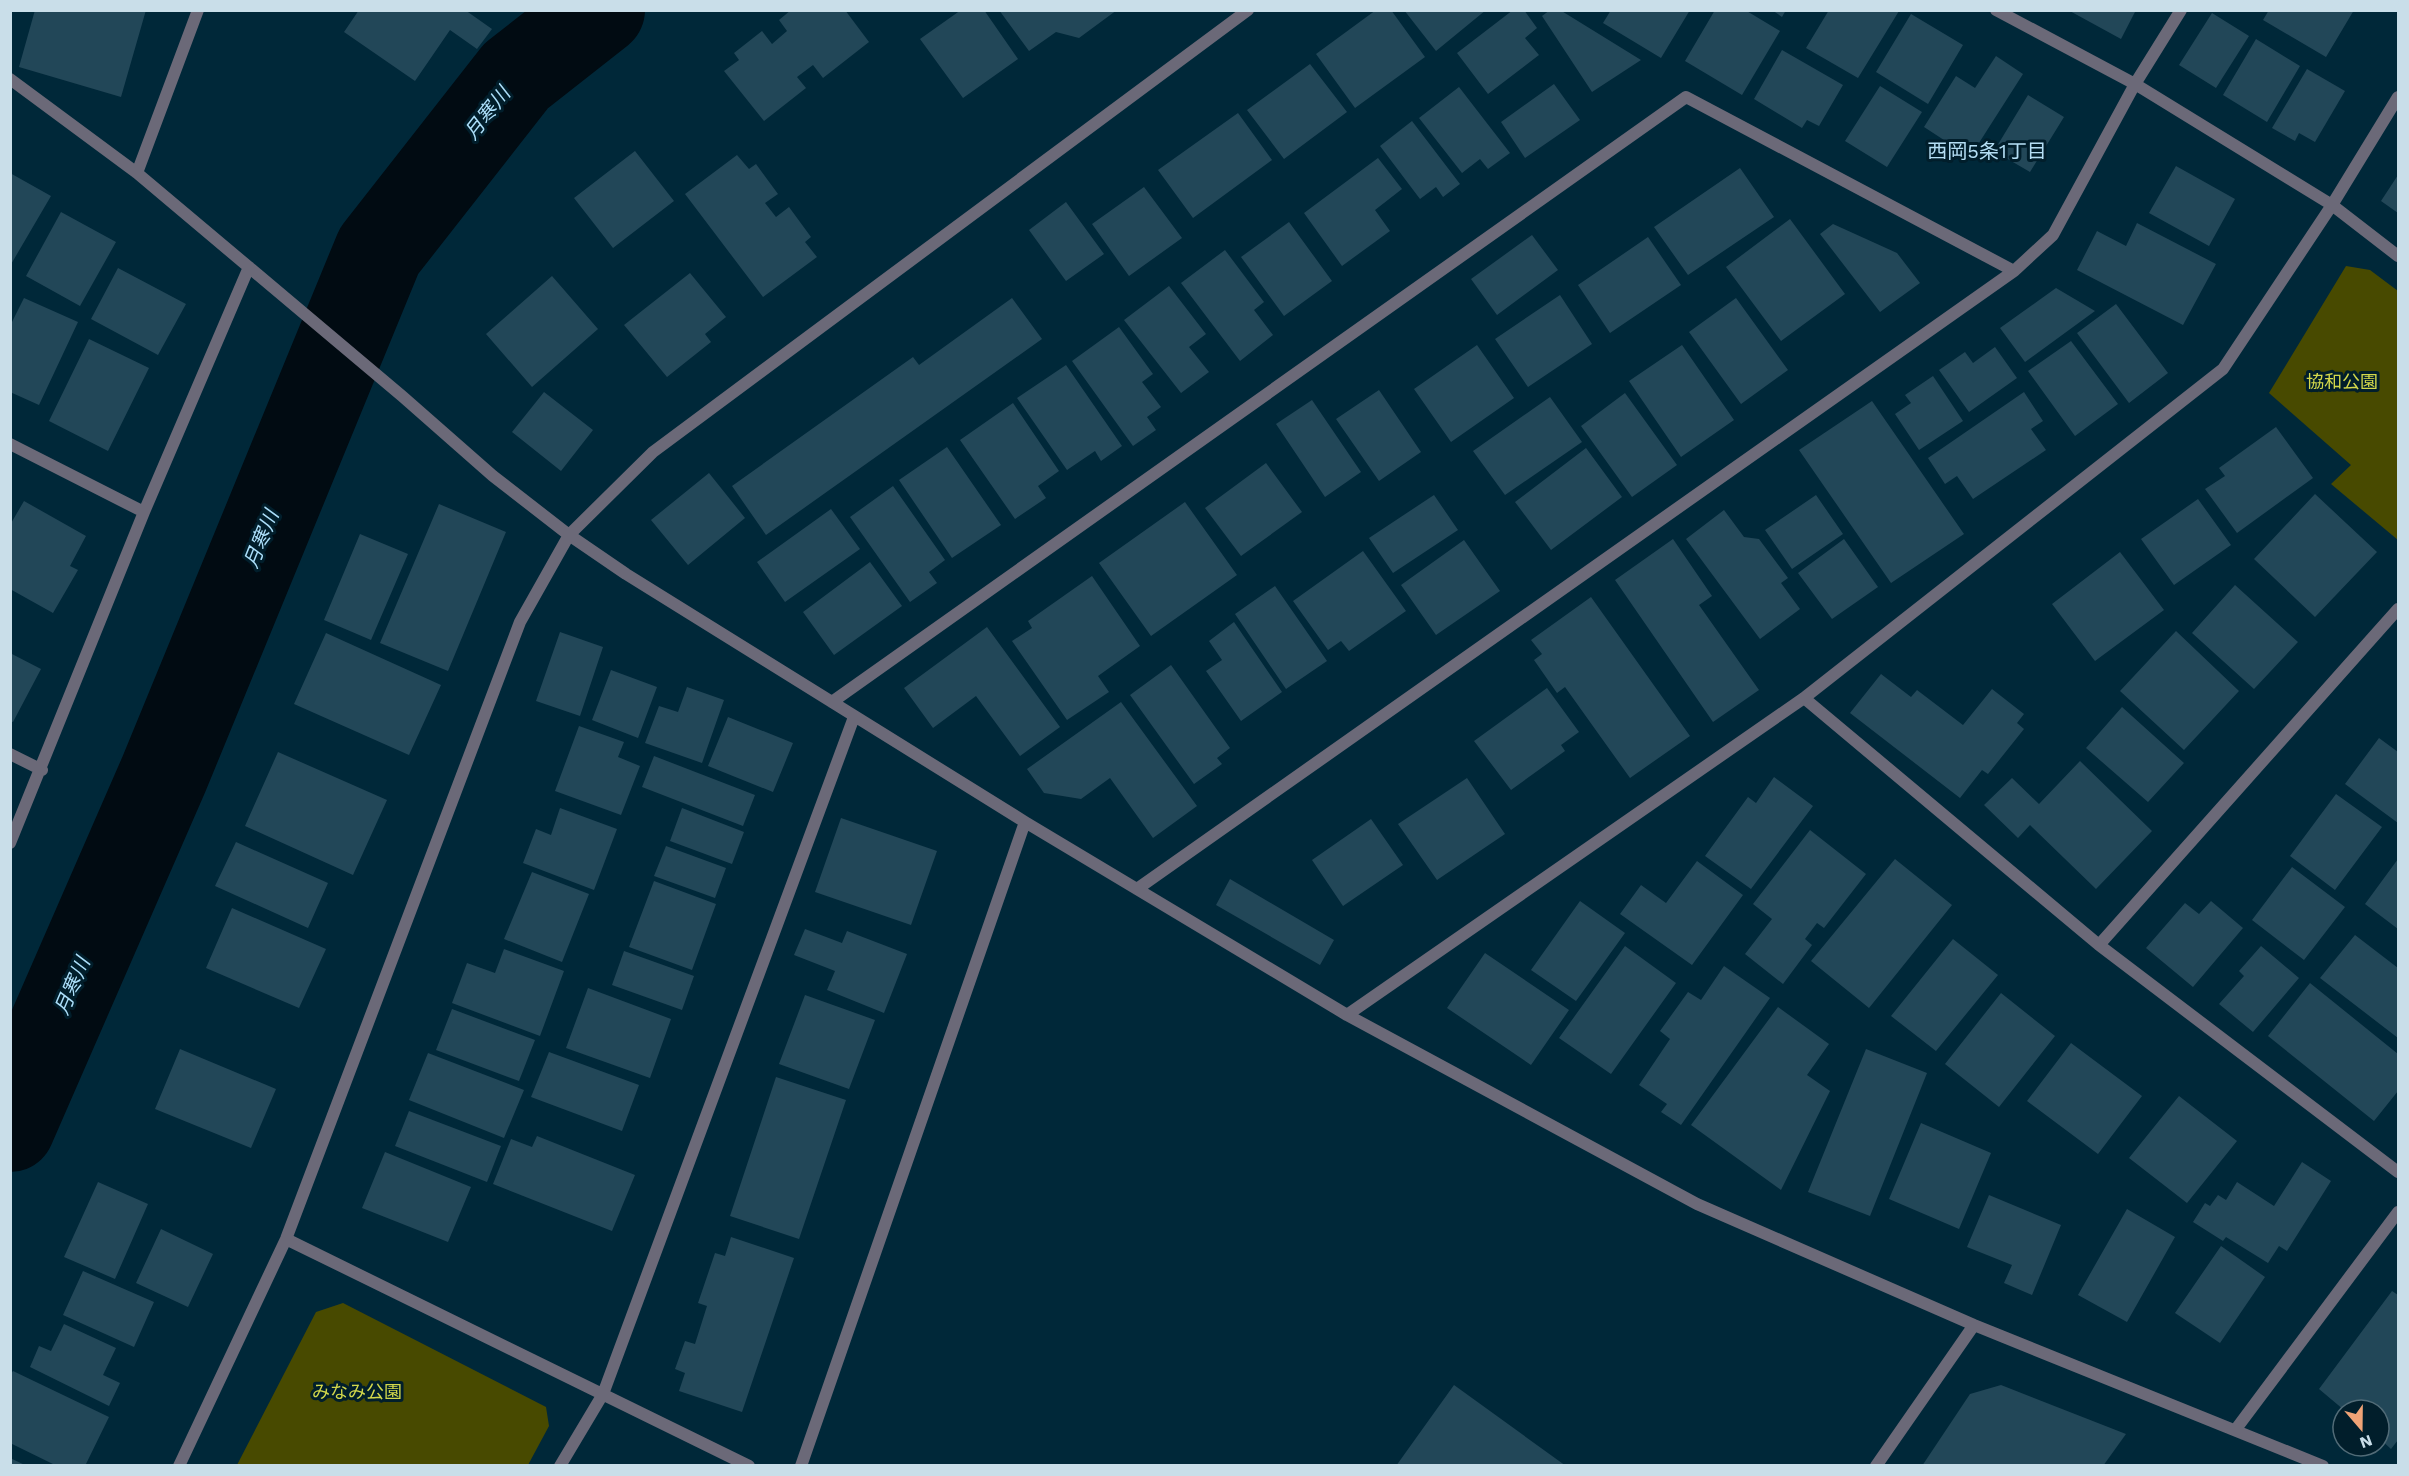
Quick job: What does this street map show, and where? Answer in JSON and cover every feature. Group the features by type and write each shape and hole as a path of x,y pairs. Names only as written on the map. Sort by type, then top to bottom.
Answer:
{"street":[{"path":"137,173 198,10"},
{"path":"179,1466 286,1239 520,622 569,535 653,452 1248,10"},
{"path":"1996,10 2135,84 2332,205 2398,256"},
{"path":"1137,889 2014,271 2053,235 2135,84 2181,10"},
{"path":"10,79 137,173 402,396 493,476 569,535 626,574 1024,822 1347,1015 1697,1204 1974,1325 2323,1466"},
{"path":"832,702 1686,97 2014,271"},
{"path":"1347,1015 1804,698 2223,369 2332,205 2398,97"},
{"path":"10,843 42,770 144,512 249,267"},
{"path":"10,444 144,512"},
{"path":"2099,945 2398,609"},
{"path":"1804,698 2099,945 2398,1172"},
{"path":"560,1466 603,1394 854,717"},
{"path":"10,754 42,770"},
{"path":"801,1466 1024,822"},
{"path":"2236,1429 2398,1212"},
{"path":"286,1239 748,1466"},
{"path":"1876,1466 1974,1325"}],"green space":[{"name":"協和公園","path":"2346,266 2370,270 2398,291 2398,540 2331,484 2351,465 2269,393"},
{"name":"みなみ公園","path":"343,1303 546,1407 549,1426 528,1465 237,1465 316,1312"}],"building":[{"path":"35,10 146,10 121,97 19,67"},
{"path":"359,10 465,10 492,29 477,49 450,30 415,81 344,32"},
{"path":"791,10 845,10 869,42 823,78 813,65 797,77 806,88 764,121 724,71 739,60 734,53 762,31 772,44 787,31 779,20"},
{"path":"961,10 984,10 1018,59 963,98 920,39"},
{"path":"999,10 1117,10 1079,38 1056,32 1029,51"},
{"path":"1376,10 1391,10 1425,57 1355,108 1316,54"},
{"path":"1404,10 1486,10 1436,51"},
{"path":"1513,10 1524,10 1537,28 1525,38 1539,55 1488,94 1457,53"},
{"path":"1550,10 1560,10 1641,60 1592,92 1542,16"},
{"path":"1611,10 1690,10 1661,58 1603,23"},
{"path":"1715,10 1745,10 1780,31 1742,95 1685,61"},
{"path":"1772,10 1786,10 1782,17"},
{"path":"1829,10 1899,11 1858,78 1806,48"},
{"path":"2068,10 2136,10 2121,39"},
{"path":"2269,10 2354,10 2326,57 2263,20"},
{"path":"2212,13 2249,36 2216,88 2179,65"},
{"path":"1911,14 1963,45 1928,104 1876,72"},
{"path":"2256,39 2300,66 2267,122 2223,95"},
{"path":"1782,50 1843,85 1819,126 1807,120 1802,128 1754,99"},
{"path":"1996,56 2023,74 1970,157 1924,127 1956,76 1975,88"},
{"path":"1310,64 1347,112 1284,159 1247,110"},
{"path":"2307,69 2345,91 2315,142 2299,133 2295,141 2272,128"},
{"path":"1554,84 1580,120 1525,158 1501,122"},
{"path":"1880,86 1922,112 1887,167 1845,141"},
{"path":"1459,87 1510,153 1488,169 1480,159 1462,173 1419,118"},
{"path":"2028,95 2064,117 2030,172 1994,151"},
{"path":"1238,113 1272,160 1193,218 1158,170"},
{"path":"1412,121 1460,184 1443,197 1436,187 1420,199 1380,146"},
{"path":"635,151 674,201 613,248 574,198"},
{"path":"737,155 749,169 756,164 778,194 765,203 776,217 789,207 811,237 805,242 817,257 763,297 685,194"},
{"path":"1378,158 1402,189 1375,210 1390,231 1342,266 1304,213"},
{"path":"2176,166 2235,199 2209,246 2149,213"},
{"path":"1740,168 1774,217 1688,275 1654,227"},
{"path":"10,173 51,196 10,266"},
{"path":"2398,175 2398,213 2381,201"},
{"path":"1144,187 1182,238 1129,276 1092,224"},
{"path":"1066,202 1104,254 1066,281 1029,230"},
{"path":"61,212 116,242 80,306 26,276"},
{"path":"1790,219 1845,294 1781,341 1726,267"},
{"path":"1289,222 1332,281 1284,316 1241,257"},
{"path":"2137,223 2216,264 2183,325 2077,270 2097,231 2126,246"},
{"path":"1833,224 1897,253 1920,283 1880,312 1820,234"},
{"path":"1532,235 1558,270 1497,315 1471,279"},
{"path":"1648,237 1681,285 1610,333 1578,285"},
{"path":"1225,250 1264,302 1254,310 1273,335 1240,361 1181,283"},
{"path":"118,268 186,304 158,355 91,319"},
{"path":"690,273 726,317 705,334 711,342 667,377 624,325"},
{"path":"552,276 598,329 532,387 486,334"},
{"path":"1169,286 1206,334 1189,347 1209,372 1181,393 1124,320"},
{"path":"2056,288 2095,311 2025,362 2000,328"},
{"path":"1560,295 1592,344 1528,387 1495,339"},
{"path":"24,298 78,322 39,405 10,392 10,326"},
{"path":"1012,298 1042,339 766,535 732,486 913,357 919,365"},
{"path":"1736,298 1788,370 1741,404 1689,332"},
{"path":"2116,304 2168,373 2129,403 2077,333"},
{"path":"1119,327 1153,374 1142,382 1161,407 1147,417 1156,430 1133,446 1072,361"},
{"path":"89,339 149,368 108,451 49,421"},
{"path":"2071,341 2118,404 2075,436 2028,371"},
{"path":"1477,345 1514,398 1451,442 1414,389"},
{"path":"1682,345 1734,420 1681,457 1629,381"},
{"path":"1995,347 2017,378 1969,412 1939,370 1965,352 1973,363"},
{"path":"1066,365 1122,446 1101,461 1095,451 1067,470 1017,398"},
{"path":"1933,376 1963,421 1919,450 1895,414 1911,403 1905,395"},
{"path":"1379,390 1421,452 1379,481 1336,419"},
{"path":"544,392 593,430 561,471 512,432"},
{"path":"2024,392 2043,421 2031,429 2046,450 1973,499 1957,476 1945,484 1928,458"},
{"path":"1625,393 1677,465 1632,497 1581,426"},
{"path":"1550,397 1582,442 1505,495 1473,451"},
{"path":"1312,400 1361,472 1325,497 1276,424"},
{"path":"1872,401 1964,534 1891,583 1799,450"},
{"path":"1013,403 1059,471 1038,486 1046,498 1015,519 960,440"},
{"path":"2276,427 2313,478 2237,533 2205,489 2225,476 2219,468"},
{"path":"947,447 1001,525 952,558 899,480"},
{"path":"1586,448 1622,497 1551,550 1515,502"},
{"path":"1266,463 1302,512 1241,556 1205,508"},
{"path":"709,473 745,518 688,565 651,520"},
{"path":"893,486 945,560 929,572 937,583 910,602 850,517"},
{"path":"2315,494 2377,552 2315,617 2254,559"},
{"path":"1434,495 1458,530 1393,573 1369,538"},
{"path":"1816,495 1843,534 1792,569 1765,530"},
{"path":"2198,499 2231,545 2174,585 2141,539"},
{"path":"24,501 86,536 70,566 78,570 53,613 10,589 10,525"},
{"path":"1185,502 1237,575 1151,636 1099,563"},
{"path":"439,504 506,532 448,671 380,643"},
{"path":"831,509 860,549 785,602 757,562"},
{"path":"1724,510 1744,537 1759,539 1788,578 1781,583 1800,609 1760,639 1686,539"},
{"path":"360,534 408,554 371,640 324,620"},
{"path":"1673,539 1712,596 1699,605 1759,690 1713,722 1615,580"},
{"path":"1844,539 1878,587 1832,619 1798,573"},
{"path":"1464,540 1500,591 1436,635 1401,585"},
{"path":"1363,551 1406,611 1349,651 1341,641 1328,650 1293,601"},
{"path":"2120,552 2164,610 2095,661 2052,604"},
{"path":"870,562 902,606 834,655 803,612"},
{"path":"1092,576 1140,646 1098,676 1109,692 1067,720 1012,641 1032,628 1028,621"},
{"path":"2235,585 2298,642 2254,689 2192,633"},
{"path":"1275,586 1327,661 1286,689 1235,614"},
{"path":"1591,597 1690,736 1630,778 1565,687 1557,693 1534,660 1542,654 1531,640"},
{"path":"1234,622 1282,692 1241,721 1206,671 1222,660 1209,641"},
{"path":"987,627 1060,727 1020,756 976,696 933,728 904,688"},
{"path":"2176,631 2239,691 2184,750 2120,691"},
{"path":"560,632 603,647 580,716 536,701"},
{"path":"326,633 441,685 409,755 294,704"},
{"path":"10,653 41,669 13,722 10,721"},
{"path":"1171,665 1230,748 1217,758 1222,764 1194,784 1130,695"},
{"path":"611,670 657,687 638,738 592,720"},
{"path":"1881,674 1911,697 1917,690 1963,725 1992,689 2024,714 2017,723 2024,729 1988,774 1982,770 1960,798 1850,713"},
{"path":"687,687 724,700 702,763 645,743 659,706 678,712"},
{"path":"1547,688 1579,732 1561,745 1565,751 1511,790 1474,741"},
{"path":"1121,702 1197,806 1153,838 1110,778 1081,799 1044,793 1027,769"},
{"path":"2122,707 2184,763 2148,802 2086,748"},
{"path":"728,717 793,743 773,792 708,766"},
{"path":"579,726 624,742 618,757 640,766 621,815 555,791"},
{"path":"2379,738 2398,752 2398,823 2345,784"},
{"path":"278,752 387,800 353,875 245,826"},
{"path":"654,756 755,795 743,826 642,787"},
{"path":"2080,761 2152,831 2096,889 2030,825 2018,838 1984,805 2012,778 2039,804"},
{"path":"1774,777 1813,806 1751,889 1705,856 1748,797 1756,803"},
{"path":"1467,778 1505,834 1437,880 1398,824"},
{"path":"2336,794 2382,827 2335,890 2290,856"},
{"path":"560,808 617,829 594,890 523,863 536,829 551,835"},
{"path":"682,808 744,832 732,864 670,841"},
{"path":"841,818 937,851 911,925 815,892"},
{"path":"1371,819 1403,865 1343,906 1312,860"},
{"path":"1810,830 1866,874 1824,928 1817,923 1805,939 1812,945 1783,984 1745,954 1772,919 1753,904"},
{"path":"236,842 328,883 308,928 215,886"},
{"path":"666,846 726,868 715,898 654,876"},
{"path":"1895,859 1952,905 1869,1008 1811,961"},
{"path":"2398,859 2398,929 2365,904"},
{"path":"1697,861 1743,895 1692,965 1620,914 1641,885 1666,903"},
{"path":"2292,867 2345,907 2304,960 2252,920"},
{"path":"532,872 589,894 562,962 504,939"},
{"path":"1230,879 1334,940 1320,965 1216,905"},
{"path":"654,881 716,904 692,970 629,947"},
{"path":"1580,901 1625,933 1576,1001 1531,970"},
{"path":"2211,901 2243,928 2193,987 2146,948 2185,903 2199,914"},
{"path":"232,908 326,949 299,1008 206,968"},
{"path":"805,929 842,943 847,931 907,954 884,1013 827,990 835,971 794,955"},
{"path":"2355,935 2398,968 2398,1038 2320,978"},
{"path":"1953,939 1998,975 1936,1051 1891,1016"},
{"path":"1625,946 1676,983 1611,1074 1559,1038"},
{"path":"2261,946 2299,978 2253,1032 2219,1004 2244,976 2239,971"},
{"path":"504,949 564,971 540,1036 452,1003 467,963 495,973"},
{"path":"624,951 694,976 682,1010 612,985"},
{"path":"1485,953 1569,1010 1531,1065 1447,1008"},
{"path":"1724,966 1770,998 1681,1125 1661,1112 1667,1104 1639,1085 1670,1039 1660,1031 1688,992 1701,1000"},
{"path":"2310,983 2398,1054 2398,1091 2374,1121 2268,1036"},
{"path":"588,988 671,1019 650,1078 566,1048"},
{"path":"2001,993 2055,1036 1999,1107 1945,1064"},
{"path":"805,995 875,1020 849,1089 779,1064"},
{"path":"1778,1007 1829,1044 1807,1075 1830,1091 1781,1190 1691,1125"},
{"path":"452,1009 535,1040 519,1081 436,1050"},
{"path":"2071,1043 2142,1096 2098,1154 2027,1101"},
{"path":"180,1049 276,1089 251,1148 155,1109"},
{"path":"1866,1049 1927,1073 1870,1216 1808,1192"},
{"path":"549,1052 639,1085 622,1131 531,1097"},
{"path":"428,1053 524,1090 504,1138 409,1100"},
{"path":"776,1077 846,1100 799,1239 730,1216"},
{"path":"2179,1096 2237,1141 2187,1203 2129,1158"},
{"path":"409,1111 501,1146 487,1182 395,1146"},
{"path":"1921,1123 1991,1153 1959,1229 1889,1199"},
{"path":"537,1136 635,1175 612,1231 493,1184 511,1139 532,1147"},
{"path":"385,1152 471,1187 448,1242 362,1208"},
{"path":"2302,1162 2331,1181 2287,1251 2279,1246 2268,1263 2226,1237 2223,1241 2193,1222 2205,1203 2210,1206 2218,1195 2226,1200 2237,1182 2274,1206"},
{"path":"98,1182 148,1204 115,1279 64,1257"},
{"path":"1989,1195 2061,1225 2032,1295 2004,1283 2012,1265 1967,1247"},
{"path":"2127,1209 2175,1237 2127,1322 2078,1295"},
{"path":"161,1229 213,1254 188,1307 136,1283"},
{"path":"731,1237 794,1258 742,1412 679,1391 685,1373 675,1369 685,1341 695,1344 707,1306 698,1303 715,1253 725,1256"},
{"path":"2221,1246 2265,1277 2220,1343 2175,1313"},
{"path":"83,1271 154,1302 134,1347 63,1315"},
{"path":"2392,1291 2398,1295 2398,1440 2391,1449 2391,1398 2331,1399 2319,1389"},
{"path":"64,1324 116,1348 103,1375 120,1383 109,1406 30,1367 39,1346 51,1351"},
{"path":"13,1371 109,1417 85,1466 57,1466 10,1443 10,1375"},
{"path":"1454,1385 1566,1466 1396,1466"},
{"path":"2001,1385 2126,1434 2103,1466 1922,1466 1970,1394"},
{"path":"10,1458 27,1466 10,1466"}],"waterway":[{"name":"月寒川","path":"10,1127 164,774 379,251 516,76 600,10"}],"district":[{"name":"西岡5条1丁目","path":"1987,151"}]}
